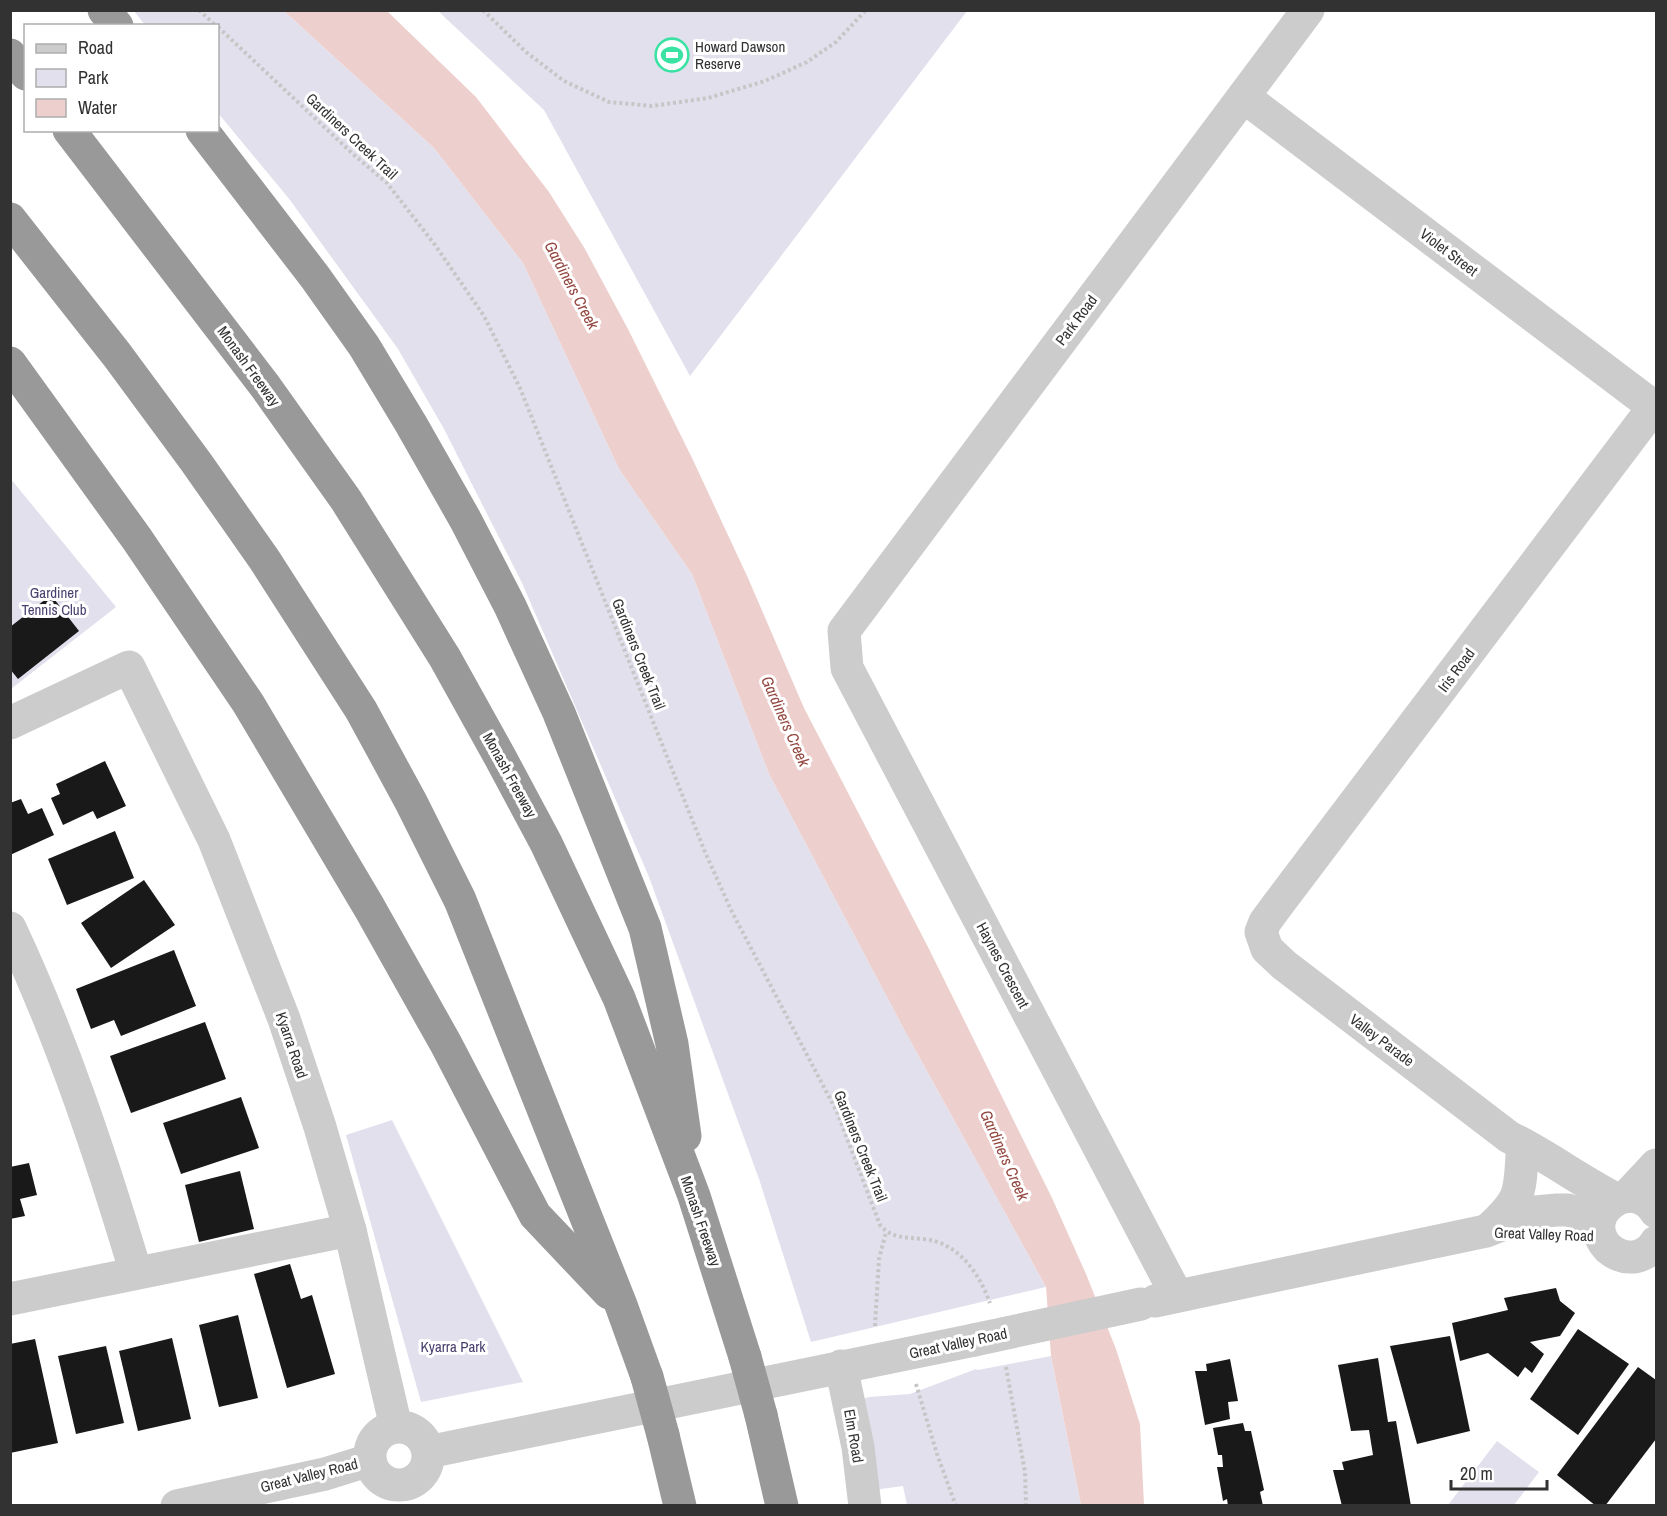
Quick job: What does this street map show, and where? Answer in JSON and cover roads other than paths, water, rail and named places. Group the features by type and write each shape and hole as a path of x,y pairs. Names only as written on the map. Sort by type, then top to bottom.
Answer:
{"highway":[{"path":"104,10 115,24"},
{"path":"10,55 24,72"},
{"name":"Monash Freeway","path":"71,132 210,312 346,500 445,657 546,843 619,998 694,1196 746,1357 782,1506"},
{"path":"204,132 315,277 364,346 465,519 510,606 559,713 645,928 672,1044 694,1196"},
{"path":"10,219 117,355 264,559 361,710 411,802 460,900 621,1305 647,1377 680,1506"},
{"path":"10,363 137,538 248,704 369,907 441,1034 535,1215 621,1305"}],"street":[{"name":"Park Road","path":"844,631 1308,10"},
{"name":"Violet Street","path":"1244,97 1655,405"},
{"name":"Iris Road","path":"1262,938 1261,932 1265,922 1655,405"},
{"name":"Haynes Crescent","path":"844,631 847,668 1177,1296"},
{"name":"Kyarra Road","path":"10,723 129,667 214,840 284,1019 320,1127 350,1230 396,1427"},
{"path":"10,928 28,965 70,1071 108,1179 136,1273"},
{"name":"Valley Parade","path":"1262,938 1274,956 1284,965 1515,1146 1542,1153 1626,1212"},
{"path":"1486,1231 1506,1213 1517,1197 1521,1186 1515,1146"},
{"path":"1653,1249 1629,1257 1620,1256 1605,1244 1656,1165"},
{"name":"Great Valley Road","path":"428,1452 975,1340 1486,1231 1535,1212 1568,1210 1626,1212"},
{"path":"10,1299 350,1230"},
{"name":"Elm Road","path":"841,1366 858,1447 865,1506"},
{"path":"396,1427 407,1428 417,1433 424,1441 428,1452 428,1462 424,1472 408,1495 374,1472 370,1460 371,1448 376,1437 385,1430 396,1427"},
{"name":"Great Valley Road","path":"177,1506 325,1474 370,1460"}],"water":[{"name":"Gardiners Creek","path":"284,11 387,11 476,97 549,192 585,249 692,458 748,578 804,708 927,945 1052,1198 1086,1274 1116,1349 1140,1424 1144,1505 1081,1505 1051,1356 1046,1287 906,1033 769,774 692,574 619,469 523,263 434,148"}],"place":[{"name":"Howard Dawson Reserve","path":"672,55"}],"park label":[{"name":"Gardiner Tennis Club","path":"54,600"},
{"name":"Kyarra Park","path":"453,1346"}]}
